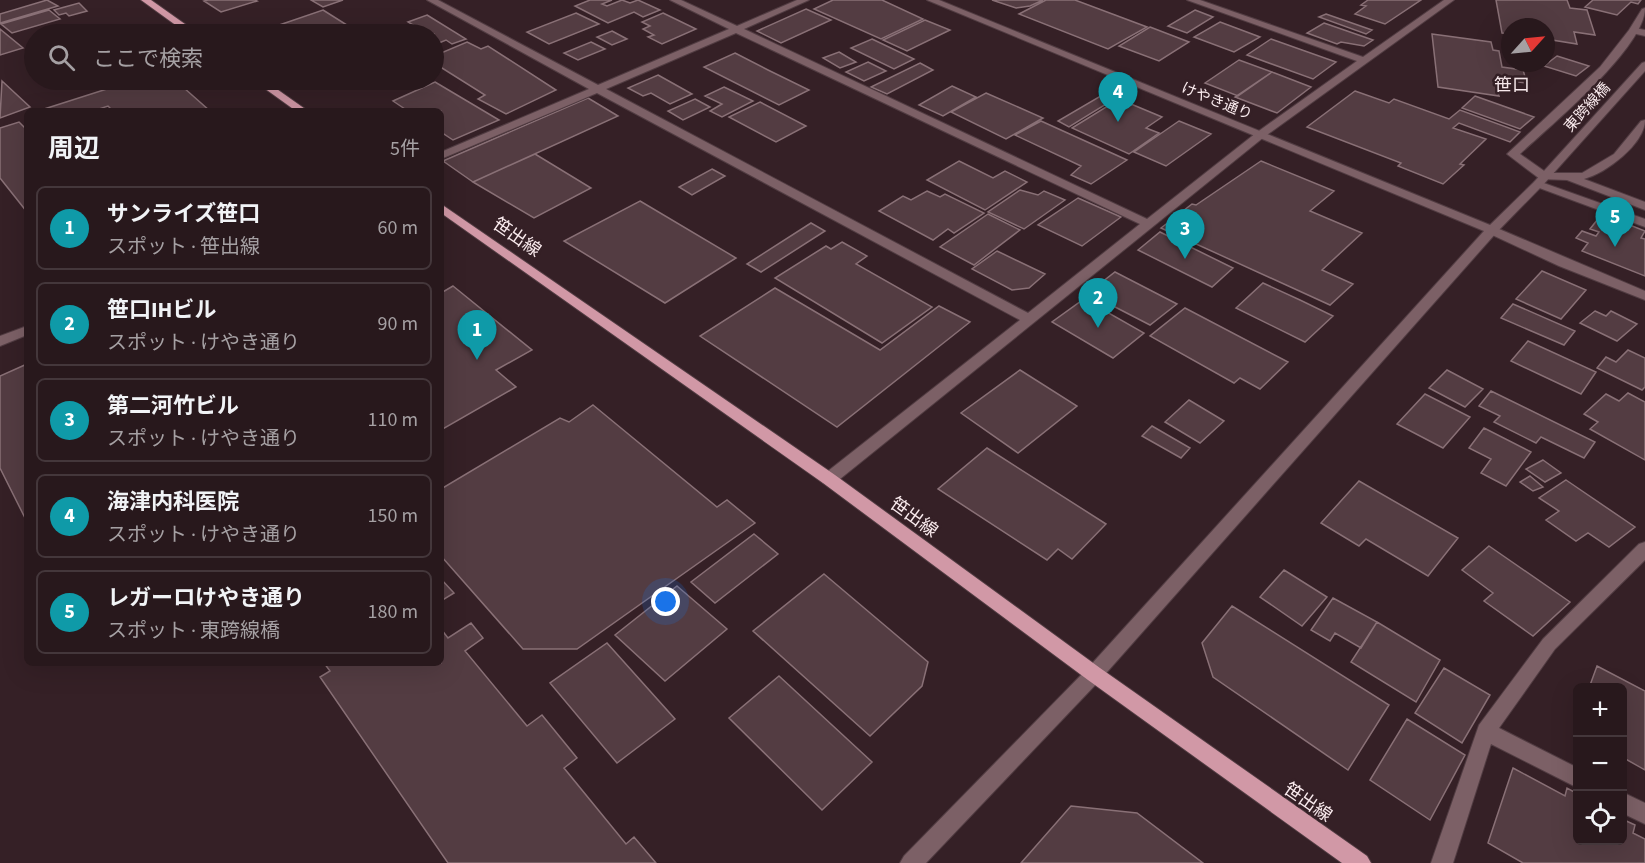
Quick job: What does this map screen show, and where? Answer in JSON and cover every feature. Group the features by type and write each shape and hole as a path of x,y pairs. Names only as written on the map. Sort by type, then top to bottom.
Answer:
{"main road":[{"path":"148,0 180,24"},
{"path":"273,90 299,108"},
{"name":"笹出線","path":"444,210 829,479 1094,674 1360,863"}],"street":[{"path":"431,0 1029,319"},
{"path":"674,0 1147,223"},
{"path":"444,155 805,0"},
{"name":"けやき通り","path":"931,0 1492,230 1563,263 1645,296"},
{"path":"1195,0 1365,61"},
{"path":"829,479 1260,135 1450,0"},
{"path":"1645,11 1640,32 1513,154 1549,176 1645,223"},
{"name":"東跨線橋","path":"911,863 1094,674 1492,230 1549,176 1645,65"},
{"path":"1549,176 1584,176 1617,156 1645,123"},
{"path":"1549,176 1645,206"},
{"path":"0,341 24,331"},
{"path":"1442,863 1486,731 1549,644 1645,549"},
{"path":"1486,731 1573,775"},
{"path":"1627,804 1645,814"}],"building":[{"path":"47,0 58,6 0,23 0,14"},
{"path":"311,0 343,0 323,7"},
{"path":"590,0 612,0 602,4 607,6 622,0 630,3 638,0 660,10 643,17 634,12 608,23 575,6"},
{"path":"833,0 882,0 923,19 881,39 814,9"},
{"path":"992,0 1043,0 1030,6 1016,8"},
{"path":"1046,0 1075,0 1147,27 1108,49 1019,14"},
{"path":"1368,0 1421,0 1385,24 1355,14 1366,6 1361,5"},
{"path":"1496,0 1567,0 1570,8 1587,10 1595,35 1574,32 1577,44 1555,40 1555,18 1501,18 1501,28"},
{"path":"1593,0 1641,0 1638,4 1631,2 1617,15 1585,7"},
{"path":"204,1 257,1 221,12"},
{"path":"79,3 87,11 69,16 66,13 59,15 54,10"},
{"path":"806,9 831,20 781,43 757,31"},
{"path":"49,10 60,19 43,24 24,24 24,30 12,33 1,24"},
{"path":"323,10 345,24 282,24"},
{"path":"1195,10 1213,17 1187,33 1168,26"},
{"path":"576,13 599,24 549,44 527,32"},
{"path":"663,13 696,29 662,44 648,37 654,35 643,29 650,26 642,22"},
{"path":"1326,14 1372,30 1366,34 1319,17"},
{"path":"427,15 442,24 411,24 408,22"},
{"path":"925,20 950,30 907,51 883,40"},
{"path":"1220,22 1260,37 1234,52 1194,37"},
{"path":"1324,23 1373,40 1364,46 1341,42 1337,44 1307,33"},
{"path":"444,25 466,39 452,44 444,41"},
{"path":"1150,27 1189,42 1159,61 1119,46"},
{"path":"0,29 23,48 0,55"},
{"path":"612,31 627,39 612,45 597,37"},
{"path":"1432,34 1491,42 1493,50 1499,51 1501,72 1524,72 1527,83 1503,80 1506,91 1497,90 1499,96 1438,87"},
{"path":"872,39 914,59 894,69 851,48"},
{"path":"1271,39 1336,62 1313,79 1247,55"},
{"path":"467,42 481,49 488,46 556,90 506,114 478,99 485,95 444,69 444,52"},
{"path":"591,42 605,49 578,60 564,53"},
{"path":"839,52 856,62 840,68 823,58"},
{"path":"735,53 809,90 779,105 704,67"},
{"path":"1557,56 1589,66 1576,76 1555,69"},
{"path":"1239,60 1272,72 1238,96 1205,83"},
{"path":"868,62 886,71 864,81 846,72"},
{"path":"920,63 933,70 887,94 871,87"},
{"path":"1272,72 1311,87 1277,113 1235,97"},
{"path":"658,75 692,94 670,104 651,93 643,96 628,88"},
{"path":"2,81 30,107 0,118"},
{"path":"952,86 976,97 943,116 919,105"},
{"path":"444,87 499,120 453,140 444,134 444,108 404,108 393,101 417,90 444,90"},
{"path":"724,87 753,101 722,117 710,111 722,104 705,96"},
{"path":"104,90 186,90 207,108 110,108 108,106 102,108 47,108"},
{"path":"1355,91 1389,103 1394,99 1449,119 1460,110 1520,132 1510,142 1459,123 1453,128 1486,139 1460,164 1464,165 1443,184 1398,166 1401,163 1307,127"},
{"path":"986,93 1043,118 1006,139 951,112"},
{"path":"1104,94 1116,98 1069,127 1058,121"},
{"path":"1475,96 1534,117 1520,129 1462,108"},
{"path":"588,98 618,116 473,182 444,161"},
{"path":"695,99 710,107 683,120 668,111"},
{"path":"1119,99 1162,117 1146,128 1159,133 1129,154 1072,128"},
{"path":"760,102 806,126 776,142 729,117"},
{"path":"1041,121 1127,160 1091,184 1071,175 1081,166 1015,135"},
{"path":"1179,121 1211,134 1166,166 1134,152"},
{"path":"19,122 24,127 24,208 0,178 0,128"},
{"path":"535,154 591,188 534,218 473,182"},
{"path":"959,161 993,178 1005,171 1027,182 985,210 927,180"},
{"path":"1261,161 1334,191 1310,211 1362,233 1322,270 1353,284 1330,305 1161,228 1192,204 1196,205"},
{"path":"1261,161 1334,191 1310,211 1362,233 1322,270 1353,284 1330,305 1161,228 1192,204 1196,205"},
{"path":"712,169 725,176 692,195 679,187"},
{"path":"1020,190 1038,195 1044,191 1065,200 1024,229 988,212"},
{"path":"927,191 940,197 945,194 984,213 954,233 948,229 933,240 879,211 903,196 911,200"},
{"path":"1078,198 1121,217 1082,246 1038,225"},
{"path":"640,201 736,258 665,303 564,241"},
{"path":"988,214 1020,230 974,265 940,247"},
{"path":"1602,214 1645,231 1641,238 1645,239 1645,276 1582,251 1588,243 1576,238 1582,231 1596,236 1599,232 1590,229"},
{"path":"811,223 825,231 761,272 747,264"},
{"path":"1160,232 1233,268 1212,287 1138,250"},
{"path":"842,242 867,256 856,264 932,307 882,343 775,278 826,246 831,249"},
{"path":"997,251 1045,274 1029,288 1012,290 972,269"},
{"path":"1542,271 1586,290 1561,319 1516,299"},
{"path":"1115,272 1177,304 1150,325 1088,293"},
{"path":"1263,283 1333,316 1305,342 1236,308"},
{"path":"453,286 532,350 496,370 516,387 444,428 444,291"},
{"path":"775,288 880,350 939,306 970,322 837,427 700,336"},
{"path":"1084,299 1144,333 1113,358 1052,322"},
{"path":"1513,304 1575,331 1564,345 1501,318"},
{"path":"1185,308 1288,362 1260,389 1240,378 1234,383 1150,336"},
{"path":"1595,311 1606,316 1611,311 1637,324 1617,341 1580,323"},
{"path":"1528,341 1596,372 1581,394 1511,361"},
{"path":"1628,350 1645,358 1645,387 1642,390 1597,368 1606,357 1616,362"},
{"path":"24,365 24,516 0,468 0,376"},
{"path":"1020,370 1077,406 1018,453 961,413"},
{"path":"1447,370 1483,389 1465,407 1429,388"},
{"path":"1491,391 1595,442 1584,458 1541,437 1536,443 1494,422 1500,416 1479,406"},
{"path":"1628,393 1645,402 1645,460 1590,429 1598,422 1584,414 1606,394 1619,401"},
{"path":"1425,394 1470,417 1443,448 1397,424"},
{"path":"1189,400 1224,421 1200,443 1165,422"},
{"path":"593,405 717,507 727,500 755,523 577,649 523,649 444,559 444,487 560,418 569,422"},
{"path":"1152,426 1190,448 1181,458 1142,436"},
{"path":"1484,428 1531,452 1506,486 1481,473 1491,459 1469,448"},
{"path":"987,448 1106,524 1072,559 1058,549 1047,560 938,489"},
{"path":"1543,460 1561,473 1545,482 1526,469"},
{"path":"1530,476 1543,487 1533,491 1520,482"},
{"path":"1566,480 1635,527 1609,547 1588,533 1576,541 1546,520 1559,511 1539,498"},
{"path":"1359,481 1458,538 1428,576 1366,539 1359,546 1321,523"},
{"path":"754,534 778,554 715,603 691,582"},
{"path":"1489,546 1570,602 1533,636 1484,601 1493,593 1462,570"},
{"path":"1284,570 1327,597 1302,626 1260,597"},
{"path":"824,574 928,662 922,686 870,736 753,631"},
{"path":"444,582 454,593 444,599"},
{"path":"677,586 727,629 665,681 615,635"},
{"path":"1333,598 1377,622 1361,648 1335,633 1330,641 1311,630"},
{"path":"1232,606 1389,705 1348,770 1213,677 1202,643"},
{"path":"1377,622 1440,660 1416,702 1351,662"},
{"path":"471,623 483,638 465,651 527,726 542,715 577,758 564,768 626,844 634,837 656,863 448,863 320,677 330,671 326,666 444,666 444,633 448,638"},
{"path":"607,643 675,719 617,763 550,683"},
{"path":"1597,666 1645,691 1645,770 1627,760 1627,683 1591,683"},
{"path":"1444,668 1490,695 1462,743 1415,713"},
{"path":"779,676 872,762 822,810 729,718"},
{"path":"1407,719 1465,755 1430,820 1370,780"},
{"path":"1513,768 1565,796 1567,788 1573,791 1573,845 1627,845 1627,821 1635,825 1633,833 1645,839 1645,863 1523,863 1488,843"},
{"path":"1071,806 1137,813 1203,863 1021,863"}],"place":[{"name":"海津内科医院","path":"1118,122"},
{"name":"レガーロけやき通り","path":"1615,247"},
{"name":"第二河竹ビル","path":"1185,259"},
{"name":"笹口IHビル","path":"1098,328"},
{"name":"サンライズ笹口","path":"477,360"}],"district":[{"name":"笹口","path":"1512,85"}]}
